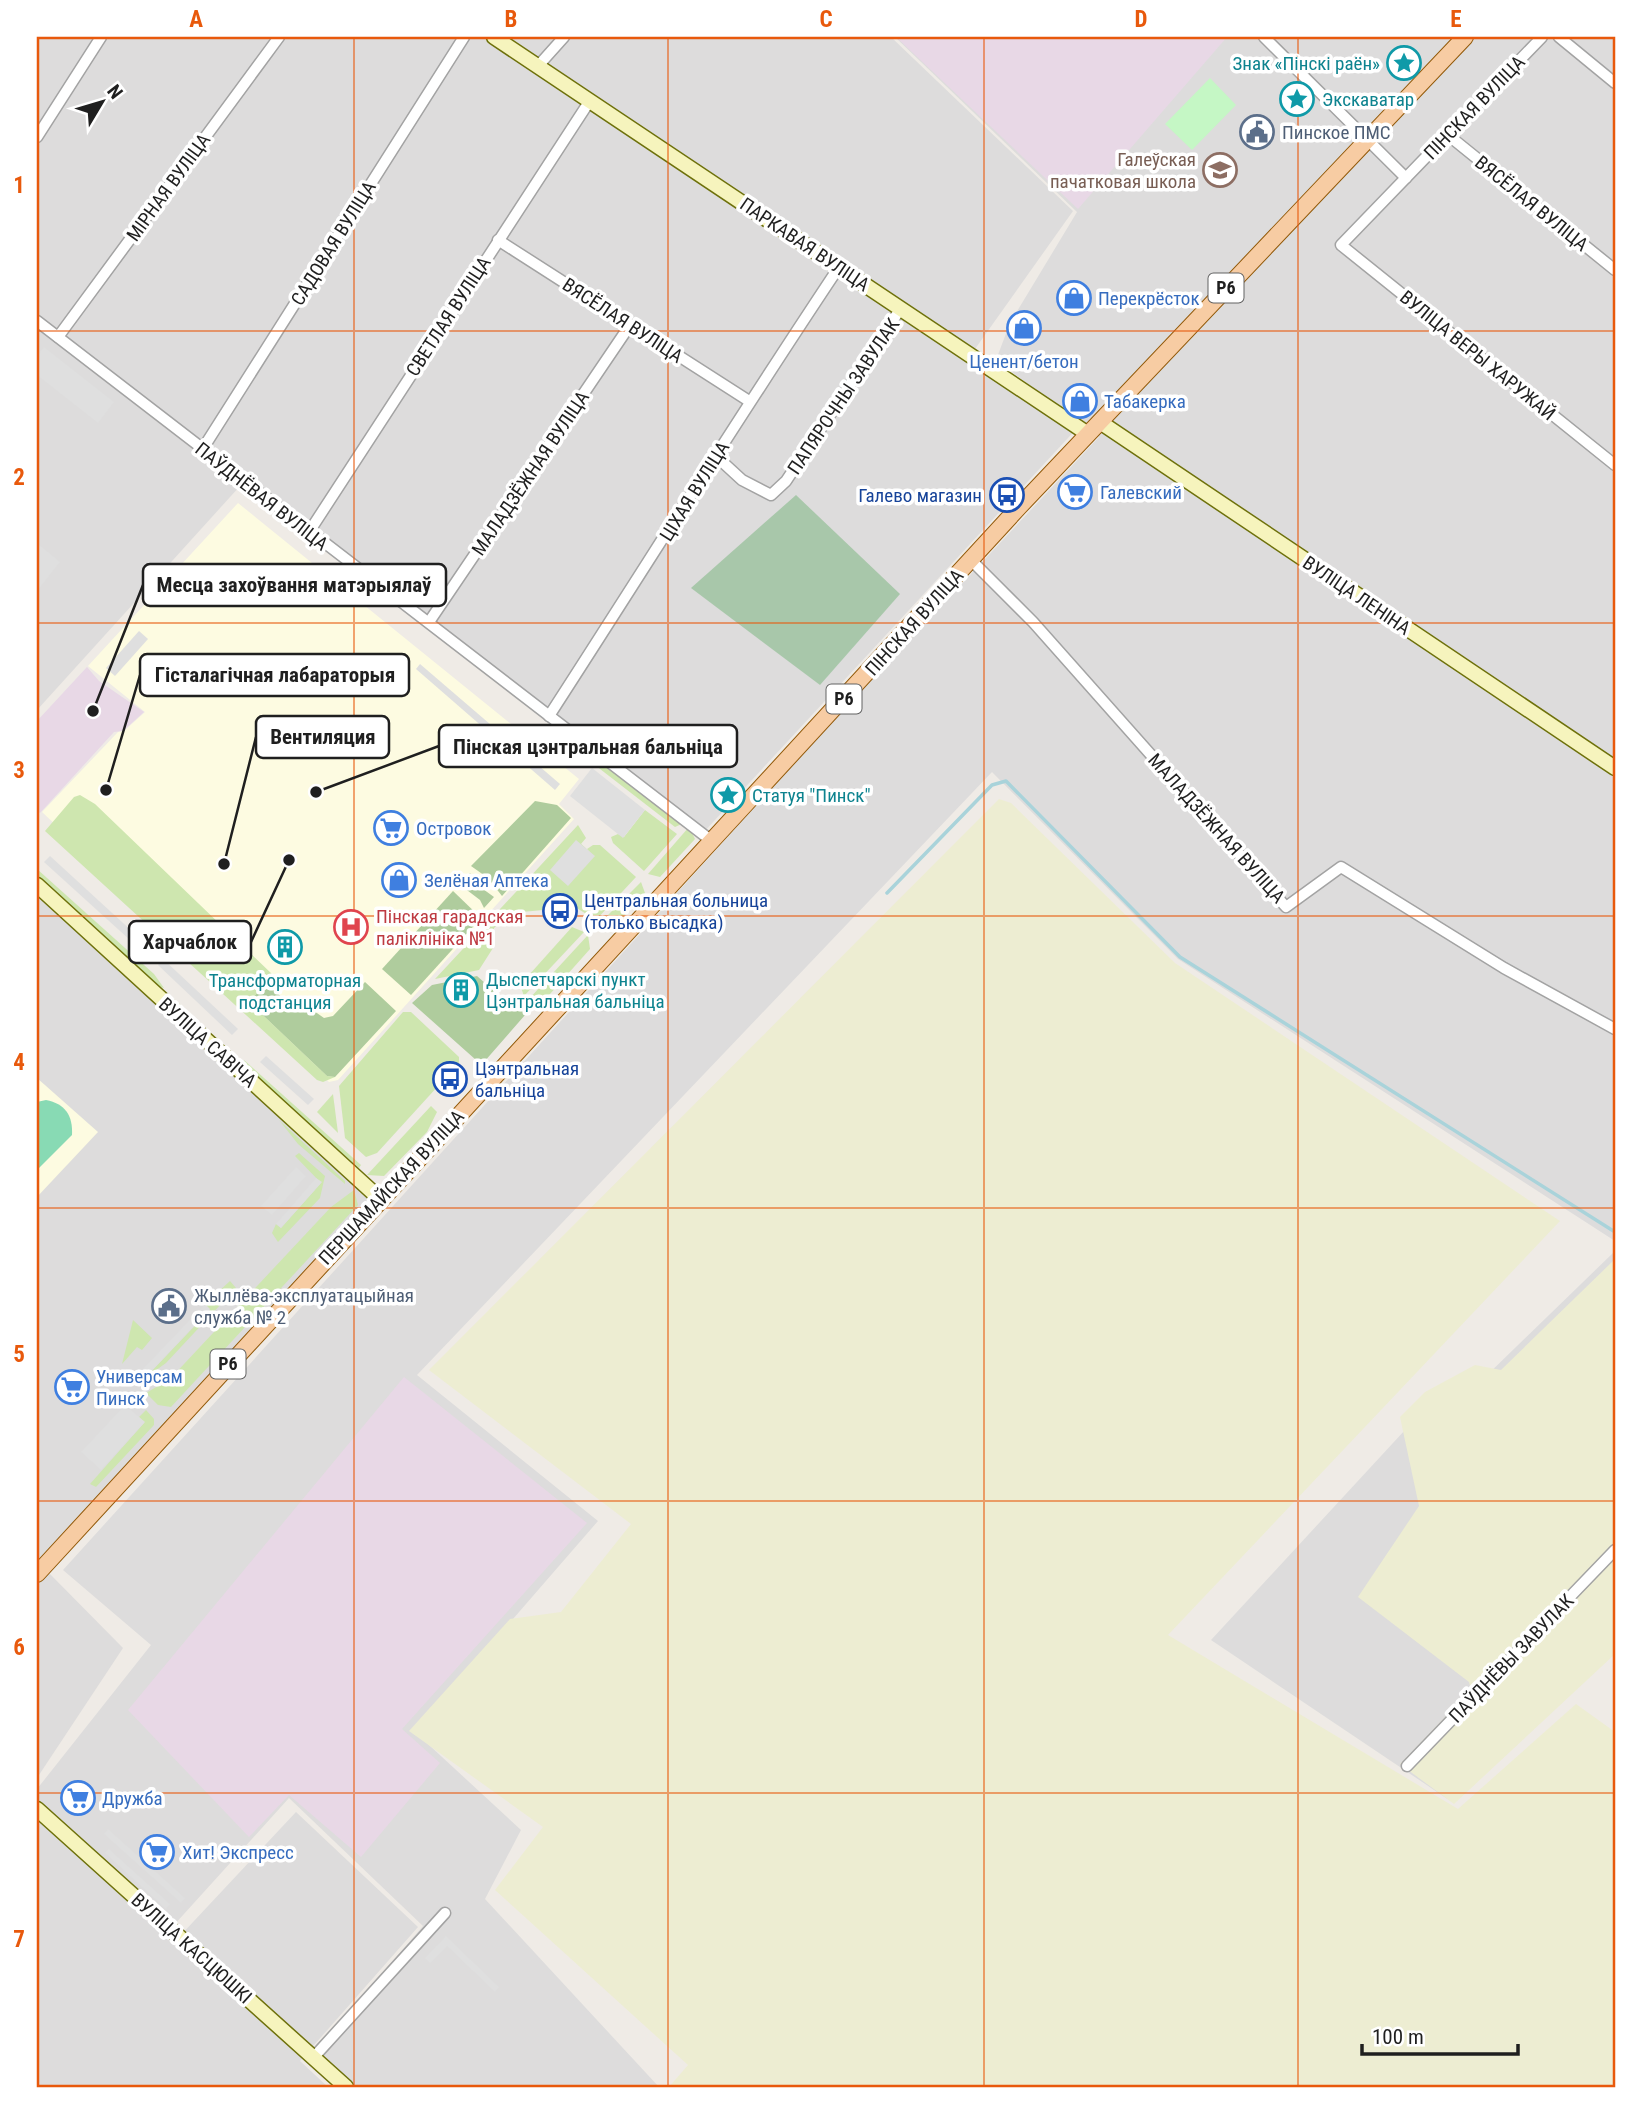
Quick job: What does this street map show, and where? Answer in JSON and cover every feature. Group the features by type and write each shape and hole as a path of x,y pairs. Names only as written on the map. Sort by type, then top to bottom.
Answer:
{"main road":[{"name":"ПІНСКАЯ ВУЛІЦА","path":"713,842 1094,428 1465,37"},
{"name":"ПЕРШАМАЙСКАЯ ВУЛІЦА","path":"37,1574 380,1199 713,842"}],"street":[{"path":"37,137 101,37"},
{"name":"МІРНАЯ ВУЛІЦА","path":"58,337 279,37"},
{"name":"САДОВАЯ ВУЛІЦА","path":"202,450 464,37"},
{"name":"ПАРКАВАЯ ВУЛІЦА","path":"494,37 1071,423"},
{"path":"538,66 564,37"},
{"path":"1264,37 1406,178"},
{"name":"ПІНСКАЯ ВУЛІЦА","path":"1341,246 1542,37"},
{"path":"1559,37 1615,83"},
{"name":"СВЕТЛАЯ ВУЛІЦА","path":"309,532 589,102"},
{"name":"ВЯСЁЛАЯ ВУЛІЦА","path":"1448,135 1615,270"},
{"name":"ВЯСЁЛАЯ ВУЛІЦА","path":"498,240 749,401"},
{"name":"ВУЛІЦА ВЕРЫ ХАРУЖАЙ","path":"1341,246 1615,465"},
{"name":"ЦІХАЯ ВУЛІЦА","path":"549,716 717,457 749,401 839,267"},
{"name":"ПАПЯРОЧНЫ ЗАВУЛАК","path":"717,457 742,480 771,495 786,481 901,308"},
{"name":"ПАЎДНЁВАЯ ВУЛІЦА","path":"37,321 713,842"},
{"name":"МАЛАДЗЁЖНАЯ ВУЛІЦА","path":"429,622 630,325"},
{"name":"ВУЛІЦА ЛЕНІНА","path":"1071,423 1094,428 1615,768"},
{"name":"МАЛАДЗЁЖНАЯ ВУЛІЦА","path":"971,560 1033,622 1286,907 1341,867 1504,968 1615,1029"},
{"name":"ВУЛІЦА САВІЧА","path":"37,886 380,1199"},
{"name":"ПАЎДНЁВЫ ЗАВУЛАК","path":"1408,1766 1615,1550"},
{"name":"ВУЛІЦА КАСЦЮШКІ","path":"37,1809 346,2087"},
{"path":"313,2057 445,1913"}],"shaded area":[{"path":"37,37 891,37 1073,211 975,349 1080,425 702,834 37,324"},
{"path":"895,37 1615,37 1615,1241 1178,959 992,772 417,1375 598,1521 415,1732 521,1830 485,1899 659,2087 356,2087 314,2052 423,1926 289,1798 174,1925 37,1803 37,1789 151,1645 63,1570 812,744 1099,437 996,360 1010,323 1077,212"},
{"path":"896,37 1227,37 1078,209"},
{"path":"37,328 240,486 37,710"},
{"path":"44,347 114,402 98,423 37,375 37,356"},
{"path":"238,503 579,779 559,804 574,819 338,1080 329,1082 42,812 118,732 124,731 145,712 88,666"},
{"path":"37,543 60,562 37,591"},
{"path":"139,631 148,639 115,676 106,668"},
{"path":"420,664 560,784 555,790 416,669"},
{"path":"87,667 99,681 144,712 123,731 114,732 40,813 37,811 37,721"},
{"path":"592,768 645,810 623,838 570,796"},
{"path":"576,840 595,856 568,886 550,870"},
{"path":"50,856 135,934 130,940 44,862"},
{"path":"37,891 372,1199 37,1564"},
{"path":"163,959 238,1029 232,1035 158,965"},
{"path":"266,1056 314,1099 308,1105 260,1062"},
{"path":"37,1078 98,1132 37,1197"},
{"path":"296,1167 306,1176 272,1215 261,1206"},
{"path":"316,1178 322,1182 281,1228 276,1224"},
{"path":"1615,1251 1615,1571 1449,1800 1211,1640 1405,1430 1480,1382"},
{"path":"205,1304 210,1309 145,1378 139,1373"},
{"path":"404,1377 587,1523 402,1729 440,1763 361,1857 289,1795 249,1837 128,1710"},
{"path":"125,1405 145,1422 101,1470 81,1452"},
{"path":"46,1570 123,1648 37,1778 37,1581"},
{"path":"37,1812 179,1937 296,1812 418,1927 300,2061 328,2087 37,2087"},
{"path":"108,1829 185,1898 181,1903 104,1834"},
{"path":"109,1849 170,1904 166,1909 105,1853"},
{"path":"446,1936 499,1987 495,1992 447,1946 430,1963 425,1958"}],"green space":[{"path":"1210,78 1236,105 1192,150 1165,124"},
{"path":"796,495 900,594 820,685 691,588"},
{"path":"593,758 599,759 684,823 675,827 591,762"},
{"path":"80,795 95,804 273,975 249,1002 327,1076 335,1077 323,1082 317,1080 45,831 74,797"},
{"path":"999,799 1011,803 1175,963 1560,1221 1168,1635 1458,1809 1576,1704 1615,1732 1615,2087 669,2087 688,2065 495,1890 543,1827 409,1731 510,1619 561,1612 631,1524 429,1370"},
{"path":"535,801 557,805 571,818 502,896 488,878 471,866"},
{"path":"645,810 677,834 644,871 613,843 611,837 618,834 624,837"},
{"path":"578,825 586,838 581,844 594,856 587,849 600,845 636,877 596,920 575,907 511,913 494,928 493,948 479,970 435,979"},
{"path":"689,827 695,839 660,877 648,874"},
{"path":"37,869 154,974 164,988 157,986 37,876"},
{"path":"470,873 477,880 476,884 494,897 484,908 480,900 459,884"},
{"path":"641,882 645,893 612,929 596,927"},
{"path":"453,891 481,918 411,995 382,969"},
{"path":"572,927 584,932 524,996 520,985"},
{"path":"588,935 590,949 542,1003 535,1004 529,999"},
{"path":"273,975 281,984 275,991 297,1011 304,1004 324,1018 333,1016 365,982 396,1011 335,1077 327,1076 249,1002"},
{"path":"477,976 517,1011 522,1006 525,1015 484,1062 476,1060 412,1003 432,985"},
{"path":"403,1012 411,1012 459,1057 459,1063 377,1153 366,1157 345,1138 339,1086"},
{"path":"244,1060 361,1165 359,1168 247,1071"},
{"path":"333,1094 338,1133 317,1112"},
{"path":"46,1100 58,1104 67,1112 72,1135 37,1170 37,1102"},
{"path":"431,1106 437,1112 427,1132 384,1176 367,1175"},
{"path":"279,1120 345,1181 345,1184 298,1144"},
{"path":"299,1153 325,1176 320,1198 278,1242 272,1233 276,1224 281,1228 321,1183 295,1156"},
{"path":"354,1190 358,1205 171,1407 158,1405 146,1393 170,1379 331,1207"},
{"path":"1613,1261 1615,1654 1454,1804 1400,1764 1471,1690 1469,1682 1358,1597 1419,1506 1400,1417 1425,1392 1475,1365 1501,1370"},
{"path":"230,1281 236,1288 166,1363 145,1378 210,1310 205,1304"},
{"path":"133,1320 152,1338 142,1350 137,1347 122,1364"},
{"path":"146,1410 154,1419 154,1425 96,1487 90,1484 144,1423 139,1417"}],"waterway":[{"path":"887,893 992,785 1006,781 1180,957 1615,1232"}],"place":[{"name":"Знак «Пінскі раён»","path":"1404,63"},
{"name":"Экскаватар","path":"1297,99"},
{"name":"Пинское ПМС","path":"1257,132"},
{"name":"Галеўская пачатковая школа","path":"1220,170"},
{"name":"Перекрёсток","path":"1074,298"},
{"name":"Ценент/бетон","path":"1024,328"},
{"name":"Табакерка","path":"1080,401"},
{"name":"Галевский","path":"1075,492"},
{"name":"Галево магазин","path":"1007,495"},
{"name":"Месца захоўвання матэрыялаў","path":"93,711"},
{"name":"Гісталагічная лабараторыя","path":"106,790"},
{"name":"Пінская цэнтральная бальніца","path":"316,792"},
{"name":"Статуя \"Пинск\"","path":"728,795"},
{"name":"Островок","path":"391,828"},
{"name":"Харчаблок","path":"289,860"},
{"name":"Вентиляция","path":"224,864"},
{"name":"Зелёная Аптека","path":"399,880"},
{"name":"Центральная больница (только высадка)","path":"560,911"},
{"name":"Пінская гарадская паліклініка №1","path":"351,927"},
{"name":"Трансформаторная подстанция","path":"285,947"},
{"name":"Дыспетчарскі пункт Цэнтральная бальніца","path":"461,990"},
{"name":"Цэнтральная бальніца","path":"450,1079"},
{"name":"Жыллёва-эксплуатацыйная служба № 2","path":"169,1306"},
{"name":"Универсам Пинск","path":"72,1387"},
{"name":"Дружба","path":"78,1798"},
{"name":"Хит! Экспресс","path":"157,1852"}]}
